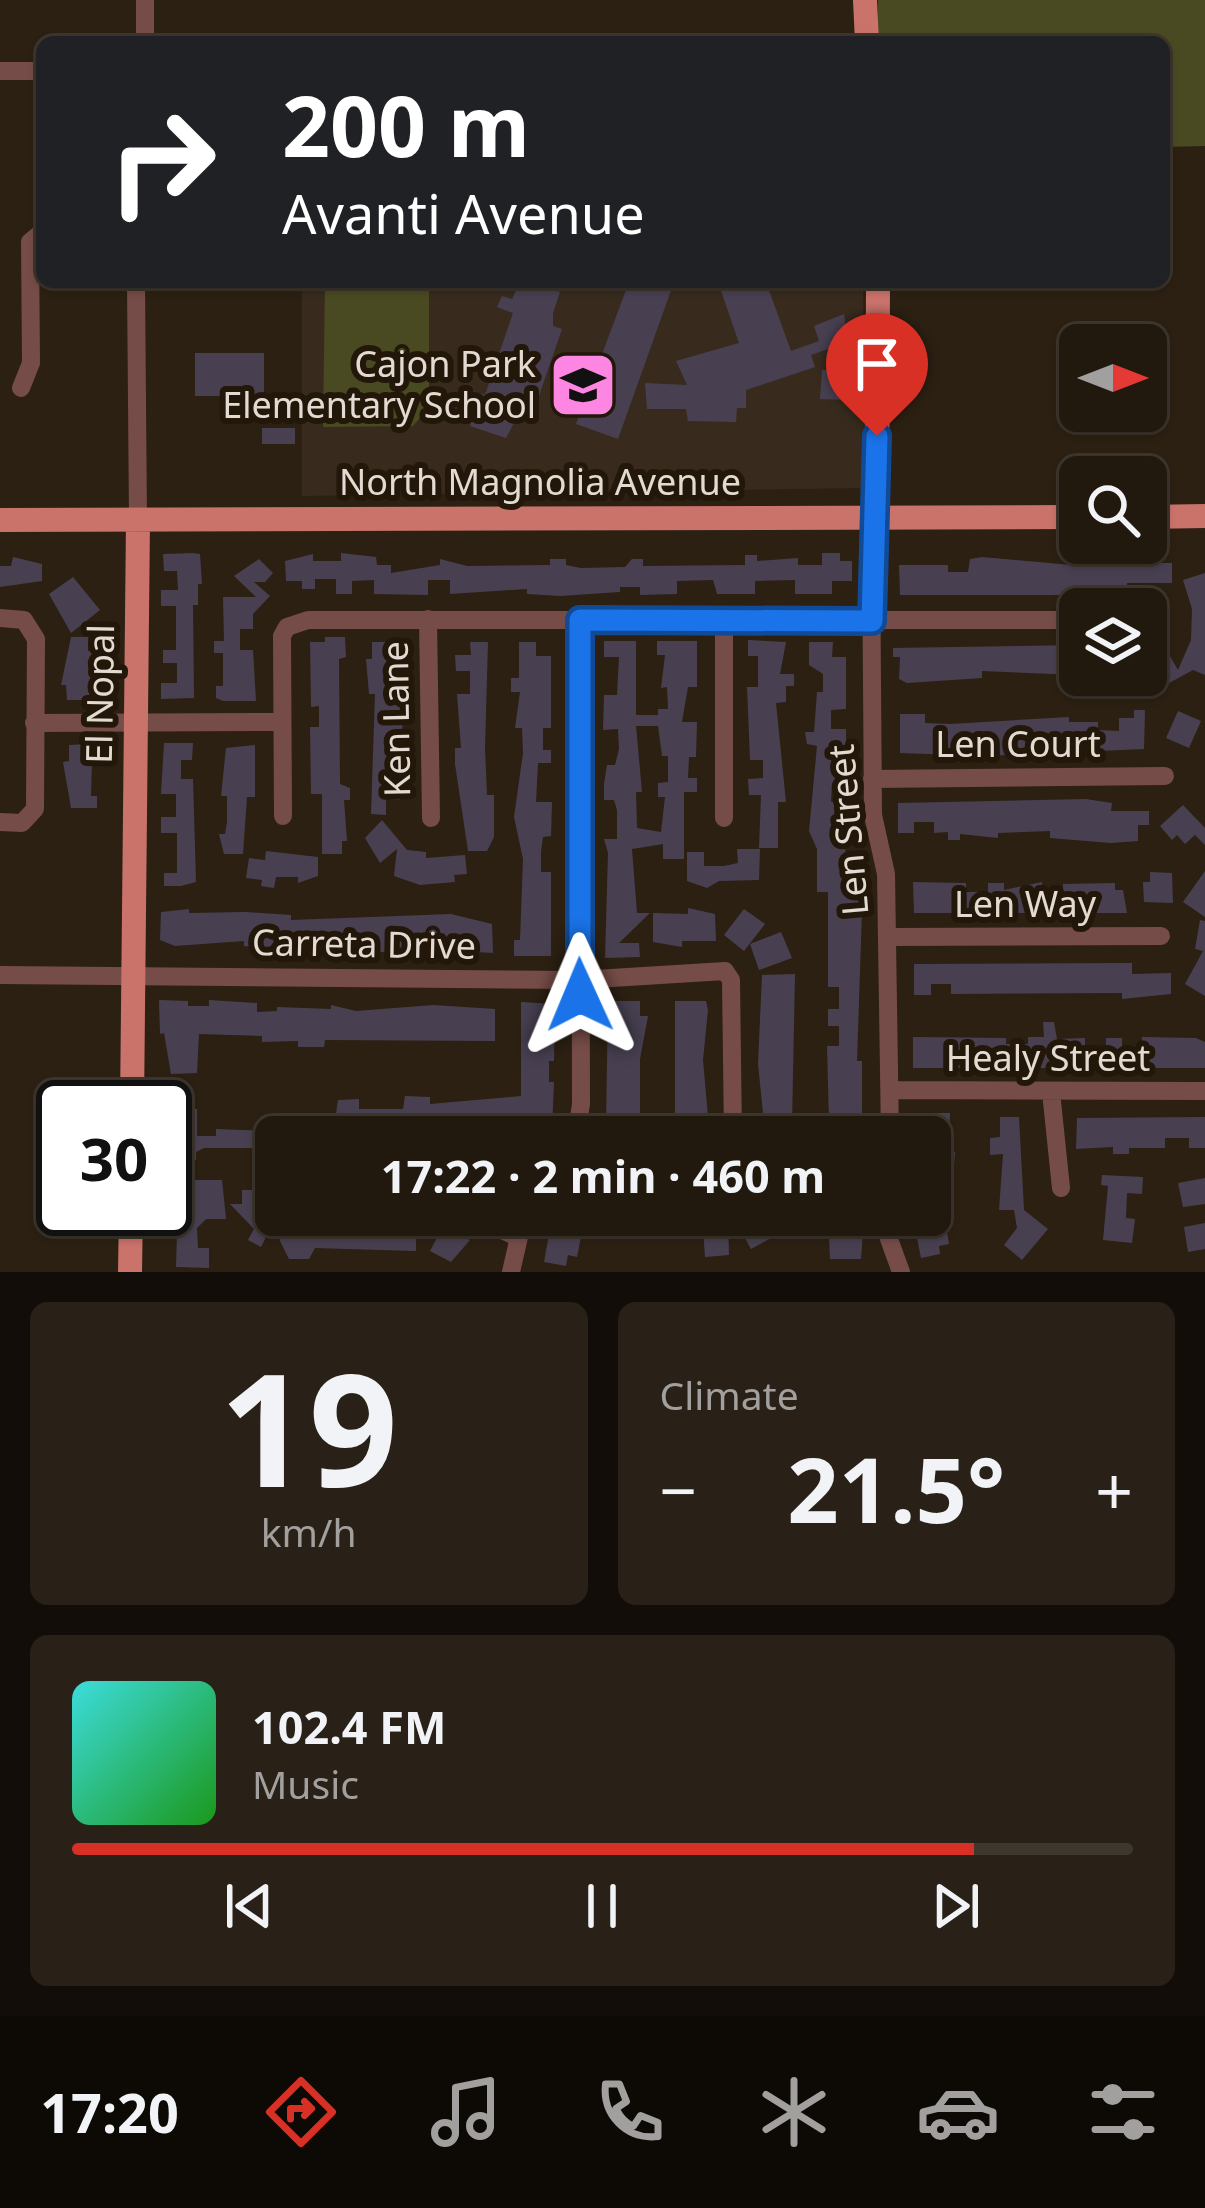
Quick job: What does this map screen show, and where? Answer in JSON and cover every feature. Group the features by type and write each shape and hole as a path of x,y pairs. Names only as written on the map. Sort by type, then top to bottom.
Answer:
{"main road":[{"path":"865,0 867,36"},
{"path":"877,518 878,288"},
{"path":"1167,517 1205,516"},
{"name":"North Magnolia Avenue","path":"0,520 1059,518"},
{"name":"El Nopal","path":"132,1080 138,520"},
{"path":"130,1272 131,1236"}],"street":[{"path":"145,0 145,36"},
{"path":"0,71 36,71"},
{"path":"21,388 31,363 30,242 36,237"},
{"name":"El Nopal","path":"136,288 138,520"},
{"name":"Len Street","path":"877,518 872,778 873,815 886,874 890,1116"},
{"path":"0,618 24,620 35,633 35,809 22,823 0,822"},
{"path":"283,816 282,636 287,627 308,620 1059,620"},
{"name":"Ken Lane","path":"428,620 431,818"},
{"path":"579,1116 580,620"},
{"path":"724,620 724,818"},
{"path":"34,723 281,722"},
{"name":"Len Court","path":"872,778 1165,776"},
{"name":"Len Way","path":"889,937 1161,936"},
{"name":"Carreta Drive","path":"0,975 579,980 724,971 731,980 733,1116"},
{"name":"Healy Street","path":"890,1090 1205,1091"},
{"path":"1051,1092 1060,1187"},
{"path":"511,1272 515,1236"},
{"path":"889,1236 901,1272"}],"shaded area":[{"path":"878,0 1205,0 1205,146 1170,147 1170,36 878,36"},
{"name":"Cajon Park Elementary School","path":"302,288 863,288 866,488 302,496"},
{"path":"325,288 429,288 429,407 413,426 323,427"}],"building":[{"path":"517,288 560,292 553,326 562,329 532,416 524,414 520,423 515,421 506,438 470,426 476,408 464,401 469,390 485,395 513,313 497,307 502,296 512,299"},
{"path":"627,288 672,288 618,439 576,424"},
{"path":"720,288 768,288 791,351 819,341 814,326 844,314 848,342 811,355 815,367 746,390 746,408 737,408 736,422 688,421 686,409 647,409 645,383 687,385 676,361 739,343"},
{"path":"195,353 264,353 264,396 195,396"},
{"path":"822,370 849,371 847,400 820,399"},
{"path":"262,428 295,428 295,444 262,444"},
{"path":"341,553 376,557 377,565 391,565 391,573 440,565 440,559 467,566 550,565 550,559 566,559 566,565 581,568 625,567 632,559 643,559 643,566 745,565 745,555 757,555 757,561 798,558 798,565 822,565 822,553 840,553 840,561 852,561 852,581 832,581 832,594 795,594 795,580 755,581 755,594 717,594 713,580 677,581 677,594 640,595 640,587 620,587 620,592 560,596 527,594 527,589 450,594 450,580 428,580 428,595 374,594 374,580 352,581 352,594 336,594 336,579 315,579 315,589 302,589 302,581 286,581 285,561 313,554 313,561 341,561"},
{"path":"163,554 200,554 202,584 198,584 198,605 193,605 194,698 161,699 161,683 177,683 177,663 163,663 163,650 176,650 176,606 161,606 161,590 178,590 177,571 164,571"},
{"path":"13,557 42,564 42,581 0,587 0,566 11,566"},
{"path":"259,559 273,573 265,582 254,582 270,596 253,614 253,629 240,629 240,650 253,650 256,701 223,701 216,698 216,686 223,686 223,653 214,653 214,641 224,641 223,597 256,597 234,576"},
{"path":"970,559 1071,565 1172,563 1172,583 1059,588 1059,595 900,595 899,565 948,565 948,572 968,572"},
{"path":"1205,573 1205,675 1193,670 1167,684 1167,651 1178,670 1191,640 1192,609 1183,580"},
{"path":"73,577 100,610 71,633 49,594"},
{"path":"71,637 88,637 88,651 94,651 91,700 67,700 66,685 61,685"},
{"path":"325,637 345,637 346,657 339,659 340,784 350,788 350,800 344,800 347,841 342,841 342,854 322,854 322,794 311,794 310,727 319,727 319,706 311,707 310,642 325,642"},
{"path":"748,640 786,642 780,674 794,674 794,686 786,686 786,702 776,703 786,802 778,802 778,848 759,848 761,795 749,795 748,779 763,778 763,760 750,760 747,687 758,687 758,656 748,656"},
{"path":"604,641 636,641 636,715 658,715 658,709 668,709 667,687 661,688 665,655 657,655 657,641 697,641 697,687 688,687 682,722 697,722 696,757 689,757 688,778 697,778 697,792 684,792 684,859 663,859 663,844 632,849 637,913 650,913 619,943 639,943 640,957 605,958 608,853 604,839 617,839 617,810 614,800 604,800 604,784 607,765 615,765 619,749 618,729 603,730 604,695 617,695 619,657 604,657","holes":["636,726 658,726 662,756 668,756 668,782 658,783 658,797 665,797 661,832 637,828 636,792 642,792"]},
{"path":"372,642 389,642 389,653 404,655 404,671 391,671 391,690 404,690 404,708 401,743 389,743 389,762 404,762 404,778 400,800 386,799 386,815 371,814 375,694 369,694 366,659 372,659"},
{"path":"470,642 488,642 485,748 487,795 494,795 494,837 487,851 468,851 455,764 455,748 461,748 457,694 470,694 470,671 456,671 455,655 471,655"},
{"path":"519,642 536,642 536,656 551,656 551,728 543,728 543,750 551,750 551,763 538,763 536,802 552,802 551,836 543,837 541,852 541,872 551,872 551,956 514,956 514,940 520,940 523,859 514,817 523,753 522,728 515,728 520,692 511,692 511,678 519,678"},
{"path":"809,642 833,642 832,657 846,657 846,709 831,710 831,729 846,729 846,783 832,783 831,802 847,802 846,818 832,818 832,839 845,839 846,894 860,902 862,911 857,1061 862,1061 862,1116 829,1116 827,1046 839,1046 839,1026 828,1026 828,1009 839,1009 839,987 828,987 828,892 817,892 817,849 809,831 817,746 807,744 805,732 814,732 823,674 809,665"},
{"path":"1059,645 1059,674 982,671 982,678 907,683 899,679 900,657 893,657 893,648"},
{"path":"1134,710 1145,710 1144,749 985,756 900,753 900,714 925,714 925,723 950,724 1069,717 1069,722 1098,722 1098,730 1119,731 1119,718 1134,718"},
{"path":"1178,711 1201,721 1189,748 1166,738"},
{"path":"164,743 193,743 192,760 181,760 181,779 193,779 196,882 181,886 164,886 164,873 177,873 177,833 161,833 161,817 176,817 176,794 161,794"},
{"path":"87,744 87,762 92,762 91,796 97,796 97,808 71,808 63,762 69,761 69,745"},
{"path":"255,745 255,797 247,797 243,854 224,854 219,834 225,834 227,822 227,796 221,796 226,748"},
{"path":"1086,799 1112,803 1111,811 1149,811 1149,825 1138,825 1138,841 1111,843 1050,838 1050,831 998,833 998,838 960,834 960,840 948,840 948,832 934,833 934,822 914,822 914,833 898,833 898,803"},
{"path":"1183,805 1205,828 1205,845 1195,835 1185,844 1177,835 1172,840 1160,826"},
{"path":"382,820 407,850 426,852 426,858 465,855 467,874 454,875 455,882 420,885 394,876 397,849 380,863 365,838"},
{"path":"737,849 760,849 759,880 719,881 707,888 687,881 687,852 704,852 704,866 724,866 738,863"},
{"path":"266,851 318,857 318,876 298,883 298,877 276,877 274,888 261,886 262,880 246,878 249,858 265,860"},
{"path":"1205,871 1205,917 1183,902"},
{"path":"1150,872 1172,873 1173,903 1144,902 1143,882 1150,882"},
{"path":"913,882 966,883 966,892 988,892 988,883 1004,883 1004,890 1042,882 1042,892 1063,892 1063,884 1115,883 1115,890 1123,890 1127,913 914,913"},
{"path":"688,908 715,914 716,941 682,941 682,947 653,942 653,913 688,914"},
{"path":"189,909 189,913 291,915 291,920 451,914 492,924 493,953 393,947 393,952 347,952 347,946 306,953 244,946 244,941 175,946 160,940 161,912"},
{"path":"744,909 765,924 744,951 724,935"},
{"path":"1200,920 1205,921 1205,996 1185,984 1203,951 1195,949"},
{"path":"781,932 792,958 759,970 750,944"},
{"path":"1132,963 1132,974 1171,973 1171,994 1122,999 1122,993 951,994 951,984 931,984 931,995 914,995 914,964"},
{"path":"795,974 792,1116 763,1116 758,1064 762,975"},
{"path":"159,1000 188,1001 188,1006 209,1006 209,1000 257,1003 257,1012 277,1011 277,1007 331,1009 331,1005 356,1011 433,1005 495,1009 495,1041 325,1040 324,1047 298,1047 298,1041 262,1042 262,1036 199,1034 197,1073 171,1074 164,1033 160,1034"},
{"path":"608,1001 640,1001 640,1016 648,1016 640,1059 640,1116 606,1116"},
{"path":"675,1001 706,1001 703,1060 708,1116 675,1116"},
{"path":"521,1002 555,1004 554,1061 549,1061 549,1082 554,1082 553,1116 336,1116 338,1100 359,1099 359,1109 403,1109 405,1096 430,1097 430,1104 521,1096"},
{"path":"1043,1022 1054,1022 1057,1039 1085,1038 1085,1047 1106,1047 1106,1038 1122,1038 1122,1054 1142,1054 1142,1037 1196,1038 1205,1042 1205,1068 913,1068 913,1037 1006,1038 1006,1044 1028,1044 1028,1037 1044,1037"},
{"path":"192,1109 197,1109 197,1136 216,1136 216,1129 255,1131 255,1148 204,1148 196,1152 192,1160"},
{"path":"919,1113 950,1113 950,1116"},
{"path":"1000,1117 1019,1117 1024,1210 1048,1229 1022,1260 1004,1245 1017,1228 1014,1210 999,1210 1003,1154 990,1155 990,1138 1000,1137"},
{"path":"1205,1117 1205,1148 1189,1148 1189,1138 1165,1138 1165,1148 1129,1148 1129,1154 1113,1154 1113,1147 1076,1149 1077,1118"},
{"path":"951,1152 955,1152 951,1206"},
{"path":"1102,1175 1143,1177 1142,1194 1127,1193 1126,1218 1135,1219 1132,1243 1103,1240 1108,1186 1101,1185"},
{"path":"1205,1178 1205,1204 1183,1207 1178,1183"},
{"path":"192,1180 222,1180 226,1219 206,1219 197,1228 198,1248 209,1248 209,1268 176,1267 177,1236 192,1236"},
{"path":"242,1190 255,1190 255,1236 266,1236 261,1247 248,1240 254,1229 230,1204 242,1204"},
{"path":"1205,1223 1205,1249 1188,1252 1184,1227"},
{"path":"280,1236 416,1236 416,1251 315,1248 309,1259 289,1259"},
{"path":"438,1236 470,1240 451,1262 430,1251"},
{"path":"549,1236 581,1236 577,1257 568,1255 566,1266 544,1262"},
{"path":"703,1236 728,1236 729,1255 705,1257"},
{"path":"744,1236 775,1236 751,1249"},
{"path":"829,1236 863,1236 861,1259 830,1259"},
{"path":"917,1236 948,1236 949,1244 939,1246 940,1254 921,1258"}],"place":[{"name":"Cajon Park Elementary School","path":"583,385"}],"route":[{"path":"580,995 580,620 872,621 877,436"}]}
